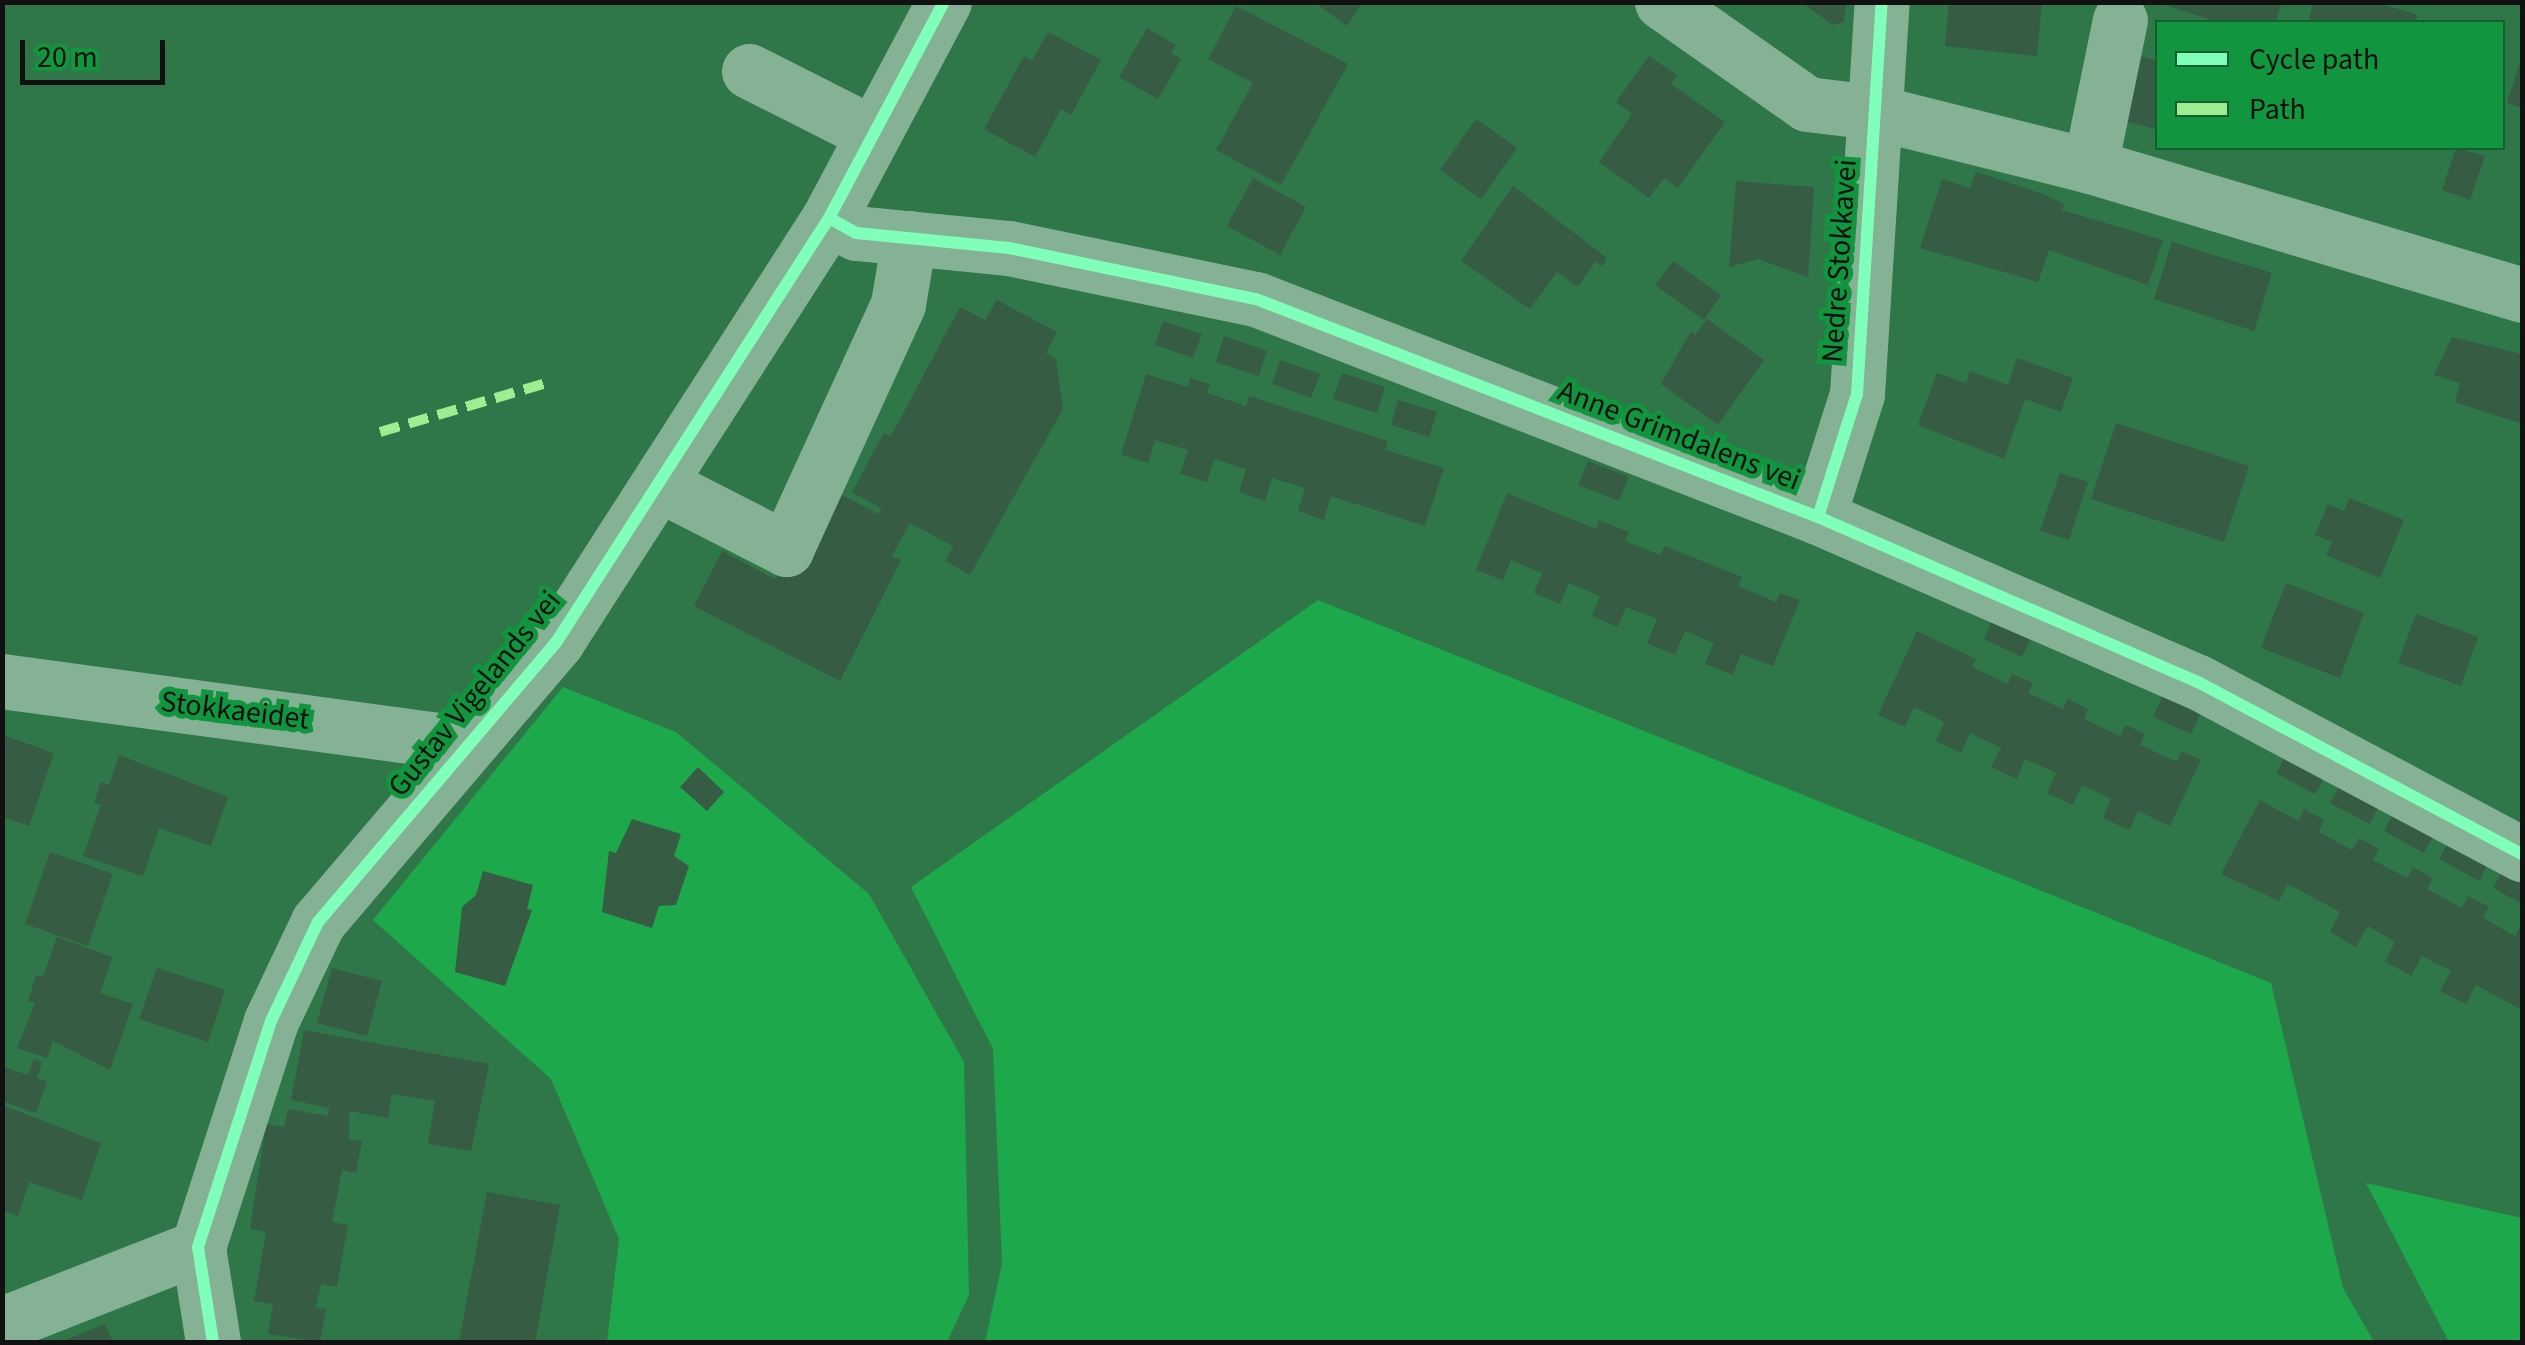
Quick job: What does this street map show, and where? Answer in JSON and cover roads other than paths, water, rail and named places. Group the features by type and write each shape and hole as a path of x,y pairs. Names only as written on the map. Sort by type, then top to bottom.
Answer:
{"street":[{"name":"Gustav Vigelands vei","path":"213,1342 198,1247 271,1021 318,922 557,642 829,218 944,2"},
{"path":"1662,2 1807,104 1874,112 2090,166 2522,295"},
{"name":"Nedre Stokkavei","path":"1818,517 1857,394 1882,2"},
{"path":"2090,166 2120,20"},
{"path":"749,71 872,132"},
{"name":"Anne Grimdalens vei","path":"829,218 856,233 1010,248 1256,299 1818,517 2198,682 2522,854"},
{"path":"659,484 786,550 898,304 909,238"},
{"name":"Stokkaeidet","path":"2,681 466,744"},
{"path":"2,1324 198,1247"}]}
